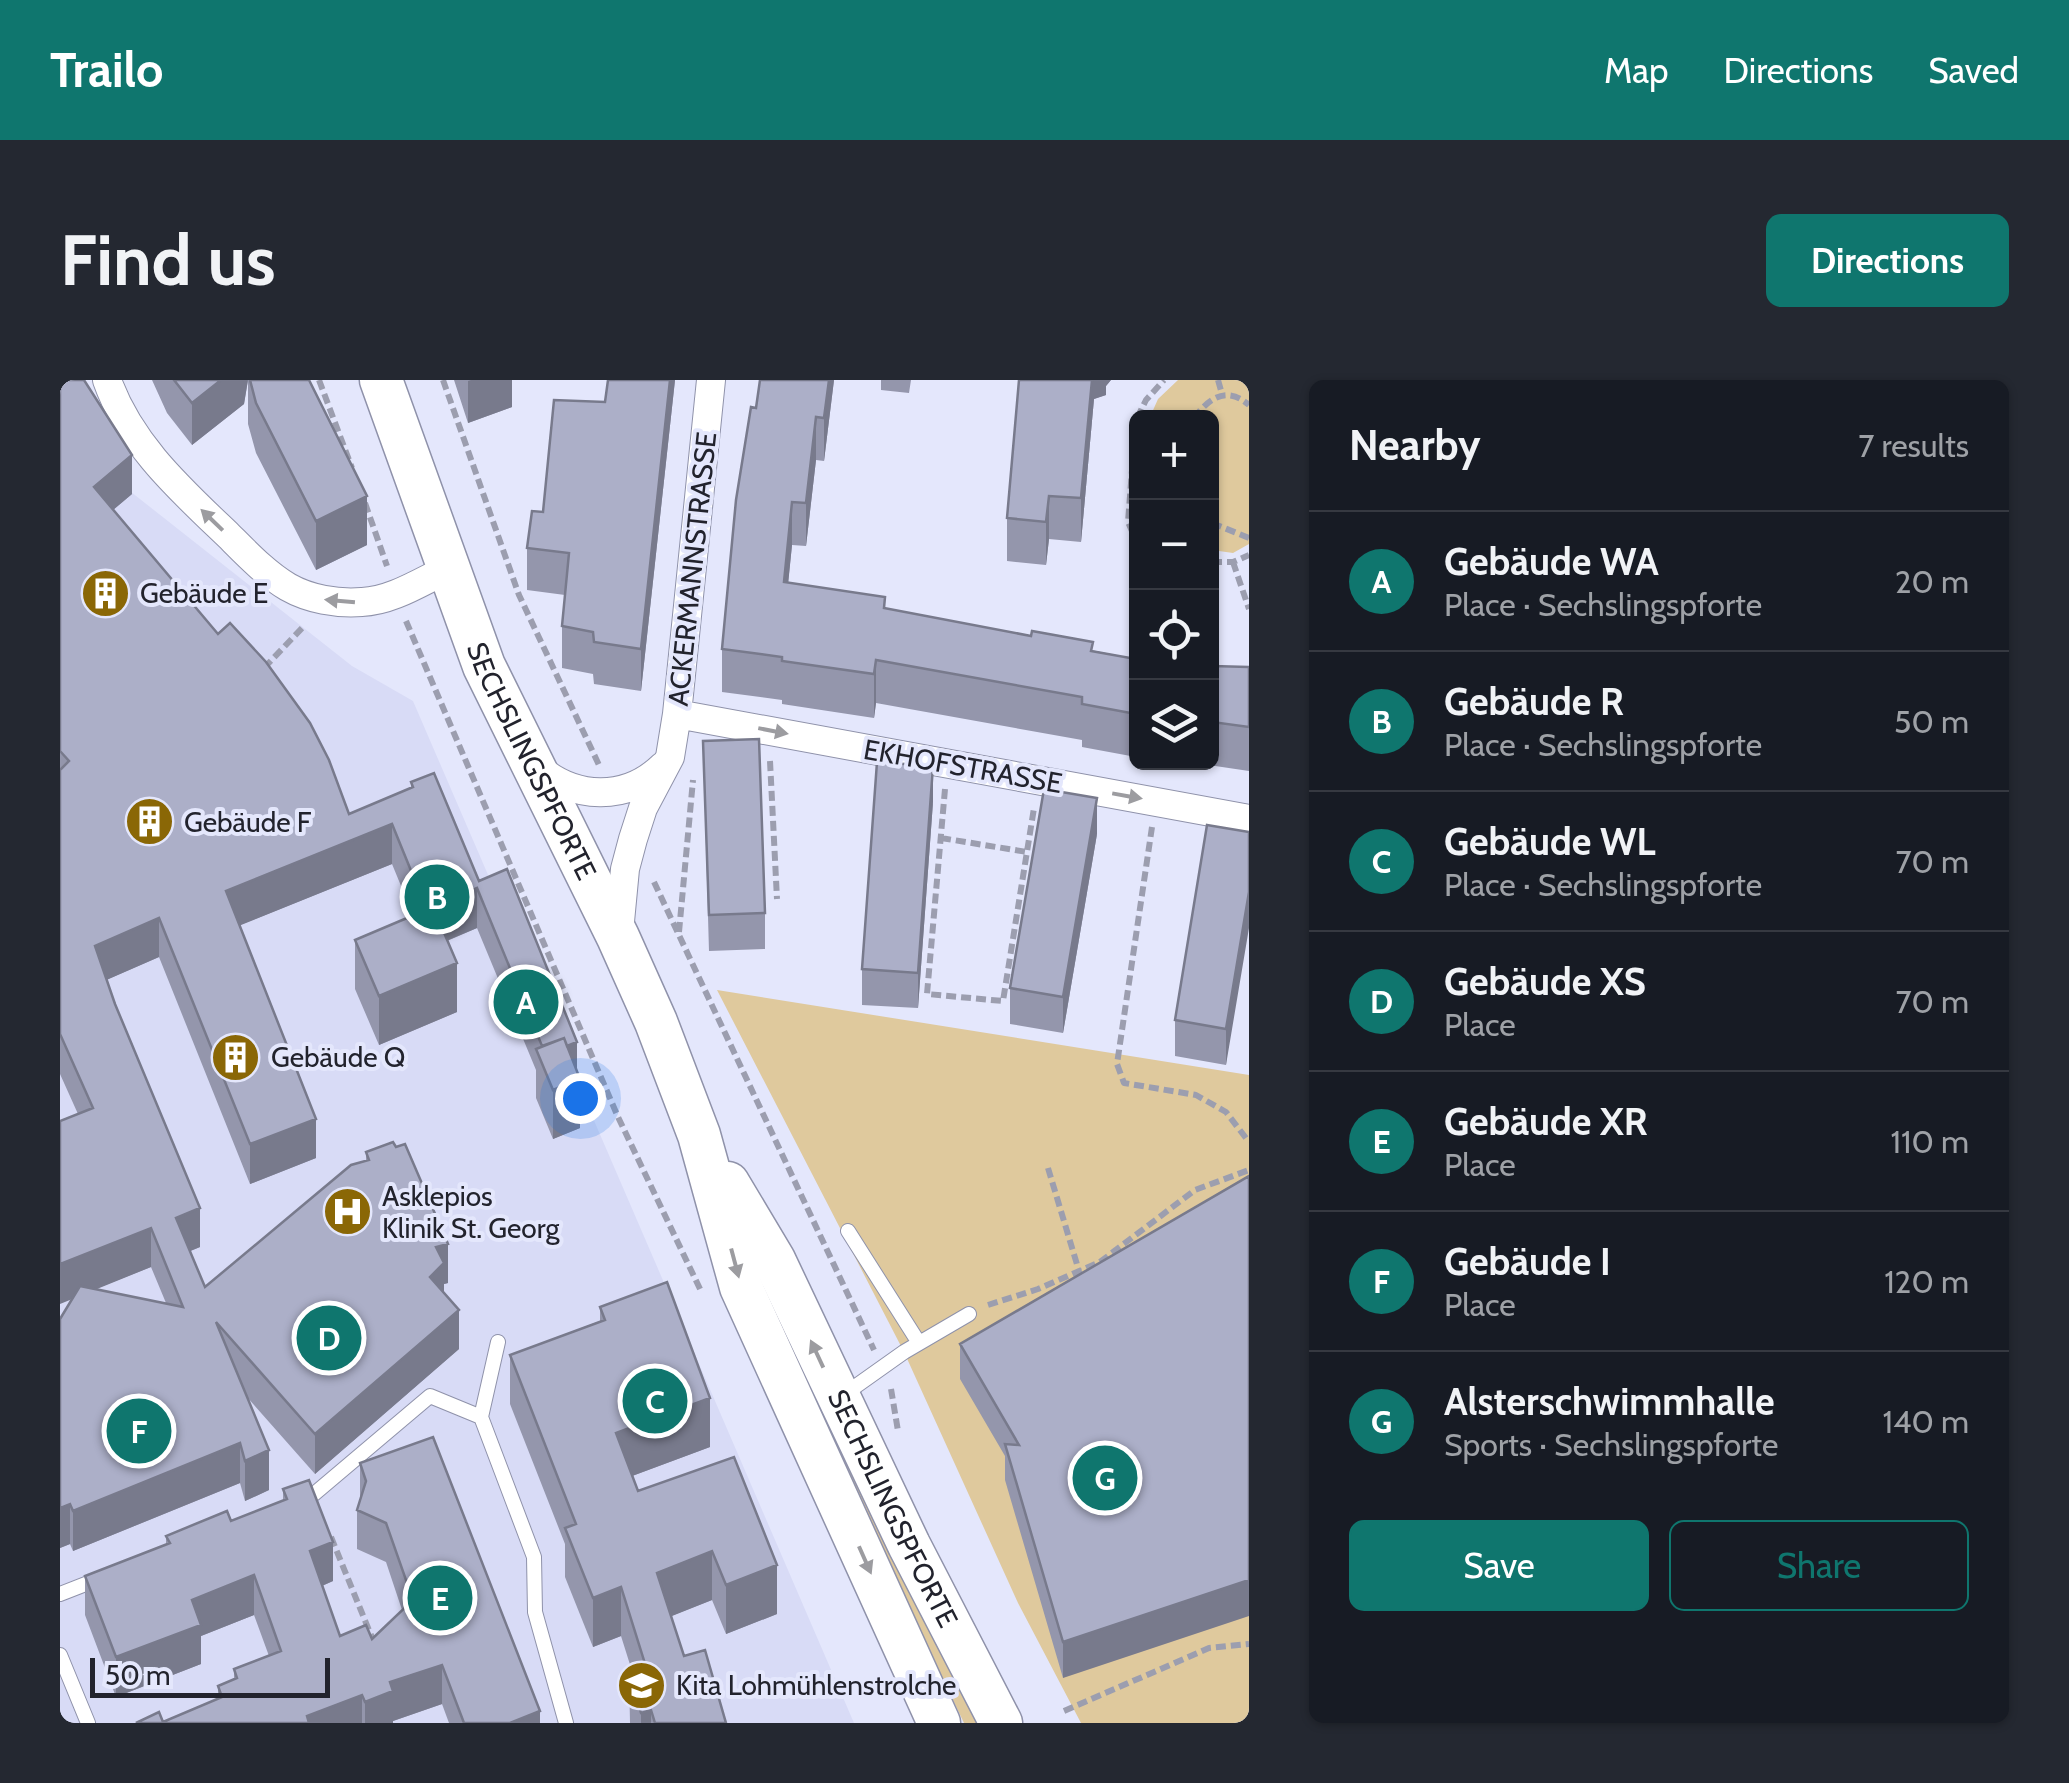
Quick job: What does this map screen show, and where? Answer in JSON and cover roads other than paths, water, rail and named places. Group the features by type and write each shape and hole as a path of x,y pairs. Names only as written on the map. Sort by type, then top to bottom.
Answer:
{"main road":[{"name":"SECHSLINGSPFORTE","path":"381,380 484,666 618,937 700,1135 742,1287 940,1723"},
{"name":"SECHSLINGSPFORTE","path":"700,1135 774,1260 838,1400 1000,1723"}],"street":[{"path":"108,380 139,441 174,484 272,576 294,590 324,600 366,602 397,593 448,569"},
{"name":"ACKERMANNSTRASSE","path":"618,937 625,869 633,839 643,808 670,757 711,380"},
{"name":"EKHOFSTRASSE","path":"677,714 1249,819"},
{"path":"532,762 563,784 584,791 613,793 648,780 670,757"}],"lane":[{"path":"848,1231 919,1343"},
{"path":"838,1400 968,1314"},
{"path":"498,1342 480,1416 534,1558 535,1612 566,1723"},
{"path":"277,1508 314,1494 430,1396 480,1416"},
{"path":"60,1594 114,1573"},
{"path":"60,1655 88,1723"}],"place":[{"name":"Gebäude E","path":"105,593"},
{"name":"Gebäude F","path":"149,822"},
{"name":"Gebäude R","path":"437,897"},
{"name":"Gebäude WA","path":"526,1002"},
{"name":"Gebäude Q","path":"236,1057"},
{"name":"Asklepios Klinik St. Georg","path":"347,1212"},
{"name":"Gebäude XS","path":"329,1338"},
{"name":"Gebäude WL","path":"655,1401"},
{"name":"Gebäude I","path":"139,1431"},
{"name":"Alsterschwimmhalle","path":"1105,1478"},
{"name":"Gebäude XR","path":"440,1598"},
{"name":"Kita Lohmühlenstrolche","path":"641,1685"}]}
